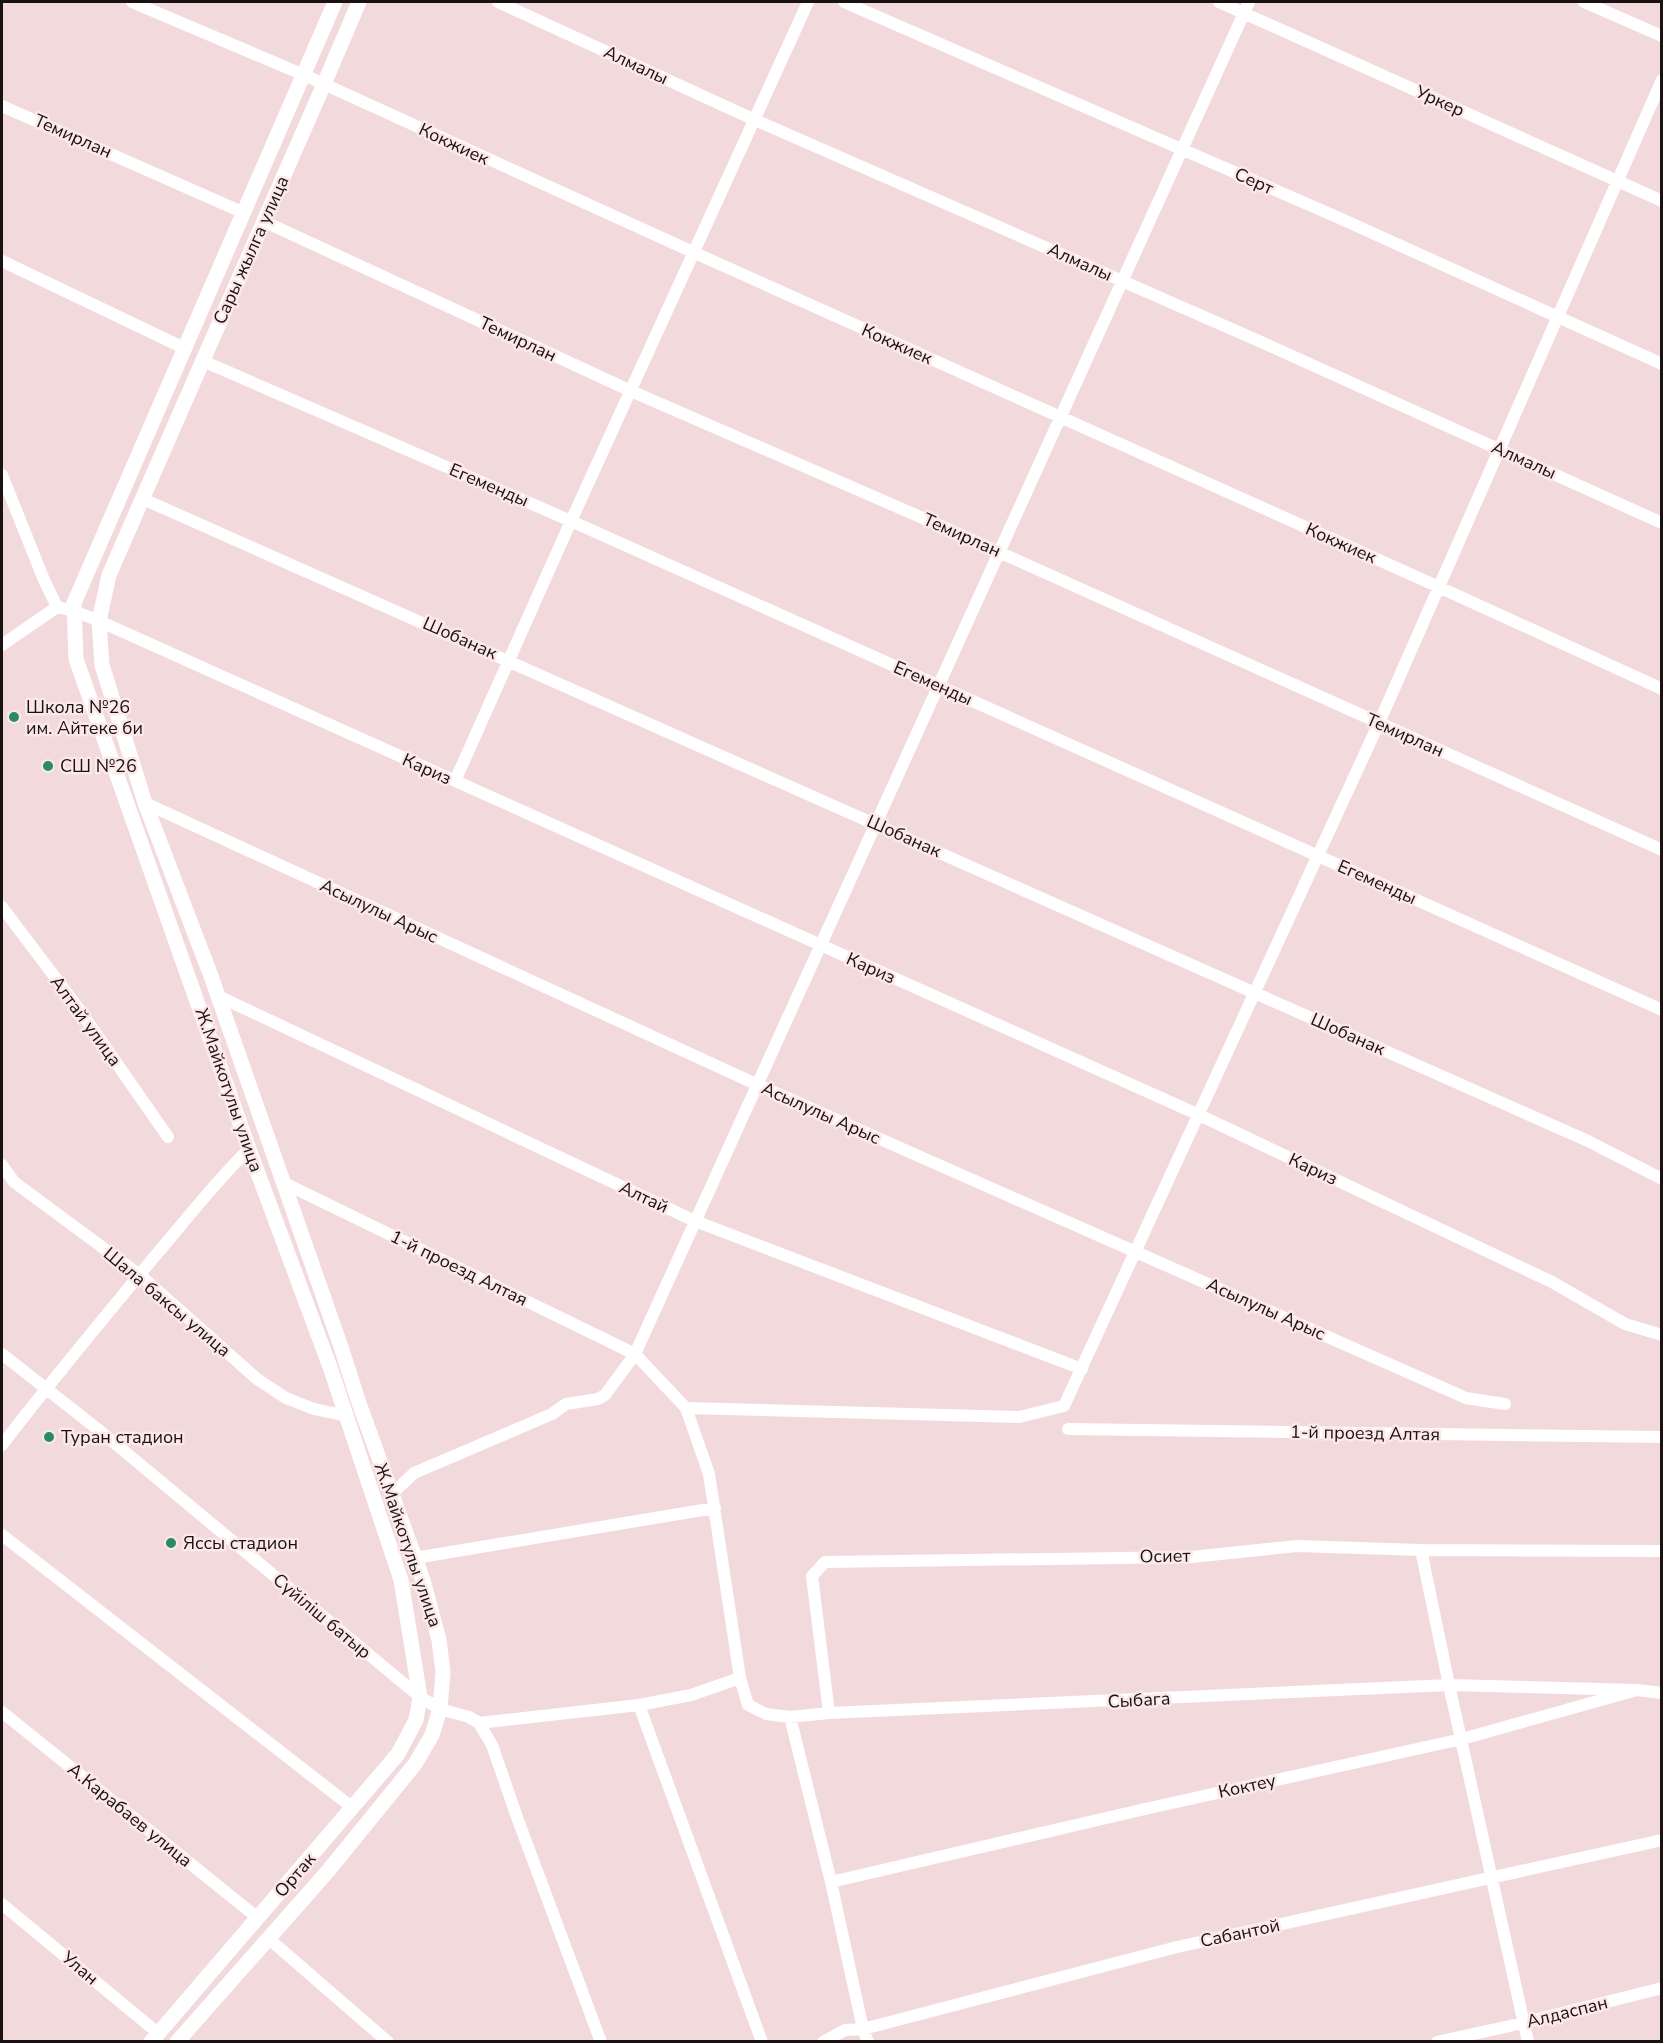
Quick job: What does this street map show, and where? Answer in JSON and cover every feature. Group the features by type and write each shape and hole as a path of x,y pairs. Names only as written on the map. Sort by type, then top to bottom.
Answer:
{"street":[{"name":"Кокжиек","path":"132,2 304,75 1662,689"},
{"name":"Сары жылга улица","path":"123,487 335,2"},
{"name":"Сары жылга улица","path":"143,499 358,2"},
{"name":"Алмалы","path":"498,2 755,120 1123,280 1662,523"},
{"path":"455,781 808,2"},
{"name":"Серт","path":"844,2 1182,149 1662,364"},
{"name":"Уркер","path":"1219,2 1246,7 1662,201"},
{"path":"1584,2 1662,36"},
{"path":"392,1494 414,1473 552,1414 566,1404 598,1399 605,1395 635,1354 940,686 1246,7"},
{"path":"686,1407 1019,1417 1064,1406 1379,723 1662,80"},
{"name":"Темирлан","path":"2,106 242,212"},
{"name":"Темирлан","path":"263,221 632,391 1000,552 1662,850"},
{"path":"2,261 184,348"},
{"name":"Егеменды","path":"202,361 571,521 1662,1010"},
{"path":"2,475 57,607 2,645"},
{"name":"Ж.Майкотулы улица","path":"123,487 74,603 76,659 249,1149 347,1416 401,1580 420,1697"},
{"name":"Ж.Майкотулы улица","path":"143,499 109,575 99,621 102,664 145,803 218,996 415,1558 440,1640 443,1672 440,1709"},
{"name":"Шобанак","path":"143,499 1588,1141 1662,1179"},
{"name":"Кариз","path":"57,607 75,611 99,621 1197,1114 1552,1282 1625,1324 1662,1335"},
{"name":"Асылулы Арыс","path":"145,803 758,1085 1466,1398 1505,1404"},
{"name":"Алтай улица","path":"2,906 76,1005 168,1137"},
{"name":"Алтай","path":"218,996 695,1221 1082,1370"},
{"path":"2,1445 140,1275 229,1169 249,1149"},
{"name":"Шала баксы улица","path":"2,1165 14,1182 140,1275 267,1385 286,1398 314,1409 347,1416"},
{"name":"1-й проезд Алтая","path":"282,1182 635,1354"},
{"path":"296,1274 313,1268"},
{"name":"Сүйіліш батыр","path":"2,1354 100,1431 420,1697 440,1709 469,1717 479,1723"},
{"path":"600,2042 492,1745 479,1723 639,1705 691,1695 740,1678 709,1473 686,1407 635,1354"},
{"name":"1-й проезд Алтая","path":"1068,1429 1662,1437"},
{"path":"415,1558 715,1508"},
{"path":"2,1535 353,1808"},
{"name":"Осиет","path":"829,1713 812,1576 825,1562 1191,1557 1297,1546 1421,1550 1662,1551"},
{"path":"1421,1550 1528,2042"},
{"name":"Сыбага","path":"740,1678 748,1705 766,1714 790,1717 829,1713 1449,1685 1637,1690"},
{"name":"Коктеу","path":"831,1882 1144,1809 1462,1739 1637,1690 1662,1693"},
{"name":"Ортак","path":"155,2037 398,1754 416,1720 420,1697"},
{"path":"639,1705 762,2042"},
{"name":"Ортак","path":"177,2042 328,1871 415,1764 432,1735 440,1709"},
{"name":"А.Карабаев улица","path":"2,1712 258,1918"},
{"path":"790,1717 831,1882 863,2029 868,2042"},
{"name":"Сабантой","path":"823,2042 845,2030 863,2029 1177,1947 1662,1840"},
{"name":"Улан","path":"2,1904 155,2037"},
{"path":"268,1938 388,2042"},
{"name":"Алдаспан","path":"1437,2042 1662,1988"}],"place":[{"name":"Школа №26 им. Айтеке би","path":"14,717"},
{"name":"СШ №26","path":"48,766"},
{"name":"Туран стадион","path":"49,1437"},
{"name":"Яссы стадион","path":"171,1543"}]}
